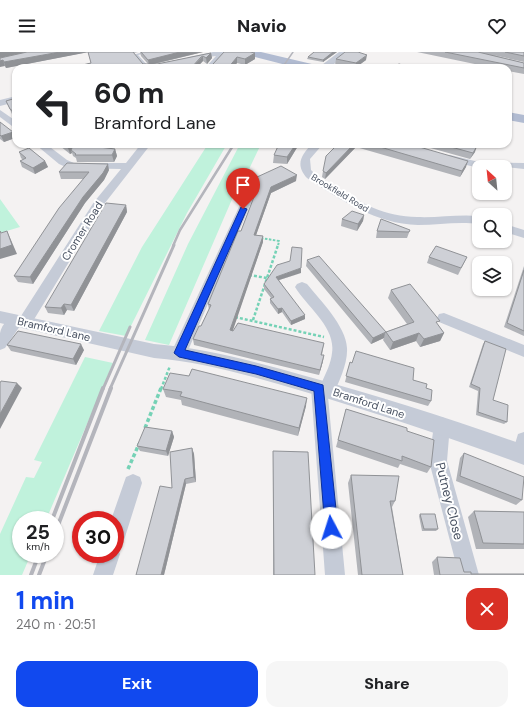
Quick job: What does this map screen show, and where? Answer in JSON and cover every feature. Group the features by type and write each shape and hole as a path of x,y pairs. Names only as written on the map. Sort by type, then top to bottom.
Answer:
{"main road":[{"path":"247,52 295,64"},
{"path":"512,117 524,119"}],"street":[{"path":"329,64 345,52"},
{"path":"182,60 222,53"},
{"path":"212,64 222,53"},
{"path":"0,102 12,100"},
{"path":"0,113 12,123"},
{"path":"45,148 63,162 72,166 128,166"},
{"name":"Cromer Road","path":"0,344 14,320 100,202 143,148"},
{"name":"Brookfield Road","path":"315,148 306,158 304,170 365,210 383,216 404,220 459,218 472,219"},
{"path":"440,155 474,165 524,166"},
{"path":"179,353 249,196"},
{"path":"512,230 524,234"},
{"path":"302,287 335,331 340,341 340,350 323,389 335,575"},
{"path":"444,318 524,351"},
{"name":"Bramford Lane","path":"14,320 256,370 523,449"},
{"name":"Putney Close","path":"442,425 438,461 468,575"},
{"path":"124,511 133,483"},
{"path":"103,575 107,563"}],"lane":[{"path":"146,64 135,55 148,52"}],"path":[{"path":"232,234 279,241 253,320"},
{"path":"245,274 267,278"},
{"path":"230,316 340,341"},
{"path":"143,433 172,360 179,353"},
{"path":"133,483 128,470 140,440"}],"green space":[{"path":"205,148 225,148 187,213 126,336 99,331 142,247"},
{"path":"238,148 259,148 242,184 233,197 169,345 145,340 188,244"},
{"path":"0,199 20,227 0,233"},
{"path":"85,357 113,363 50,511 12,511 12,563 27,563 22,575 0,575 0,534 26,477 34,478 42,462 34,460"}],"building":[{"path":"27,52 60,52 4,62 3,60 0,61 0,58"},
{"path":"88,52 133,52 143,64 87,64 91,63"},
{"path":"141,52 180,52 148,60"},
{"path":"224,52 255,53 245,59 237,57 231,64 213,64"},
{"path":"314,52 333,52 323,60 308,57"},
{"path":"345,52 358,52 367,55 356,63 336,59"},
{"path":"445,52 478,52 524,63 524,68 512,66 512,64 504,64"},
{"path":"505,52 524,52 524,56"},
{"path":"211,53 206,58 203,56 195,64 157,64"},
{"path":"12,99 12,110 10,109 6,101"},
{"path":"0,122 12,132 0,135"},
{"path":"29,148 45,161 33,168 20,161 26,158 19,152"},
{"path":"72,148 115,149 112,155 75,155 76,154 71,150"},
{"path":"277,148 293,148 287,157 274,155"},
{"path":"334,148 350,148 326,173 323,171 326,156"},
{"path":"384,148 423,148 468,161 462,171"},
{"path":"455,148 476,148 473,153"},
{"path":"67,163 108,164 103,173 83,197 30,277 14,276 59,208 89,172 59,172"},
{"path":"281,166 297,175 271,187 254,235 263,236 230,330 233,331 238,323 324,343 321,355 324,355 320,370 193,339 211,305 208,304 238,231 241,231 257,189 244,183"},
{"path":"106,203 126,205 71,305 64,304 61,308 45,307"},
{"path":"352,211 364,215 358,224 342,219"},
{"path":"381,219 410,230 409,232 377,231"},
{"path":"0,231 1,233 7,231 12,245 0,249"},
{"path":"436,246 467,257 461,268 429,257"},
{"path":"292,247 302,248 301,268 276,277 305,315 291,321 282,308 278,309 270,299 274,297 264,284 277,265 290,261"},
{"path":"319,256 386,332 373,338 307,260"},
{"path":"524,270 524,331 507,323"},
{"path":"410,284 440,321 436,322 444,333 424,339 419,333 393,342 386,332 414,322 391,290"},
{"path":"18,331 81,344 73,359 7,345"},
{"path":"485,341 506,349 493,400 508,405 507,422 478,412 480,388 471,384"},
{"path":"356,351 414,368 413,380 427,384 426,388 432,390 431,401 346,376 350,362 352,363"},
{"path":"192,369 307,398 299,428 180,396 182,392 163,389 170,373 189,376"},
{"path":"1,381 17,383 0,414 0,383"},
{"path":"346,409 407,428 407,431 434,440 431,467 402,456 402,461 338,440"},
{"path":"145,427 172,431 166,451 137,446"},
{"path":"192,448 194,477 185,479 161,575 136,575 160,486 172,488 170,452"},
{"path":"273,451 308,452 315,575 274,575"},
{"path":"464,453 524,477 522,500 460,476"},
{"path":"351,475 399,476 395,501 390,501 403,575 362,575"},
{"path":"474,511 524,512 524,544 483,543"},
{"path":"420,514 435,514 438,529 424,529"},
{"path":"437,557 460,558 464,572 471,572 471,574 524,575 440,575"}],"railway":[{"path":"285,64 293,52"},
{"path":"173,246 180,230 231,148"},
{"path":"110,389 174,245"},
{"path":"103,389 130,327"},
{"path":"55,511 103,388"},
{"path":"63,511 111,388"},
{"path":"31,575 36,563"},
{"path":"39,575 44,563"}],"route":[{"path":"243,209 216,269 200,310 179,353 256,370 319,388 331,528"}]}
